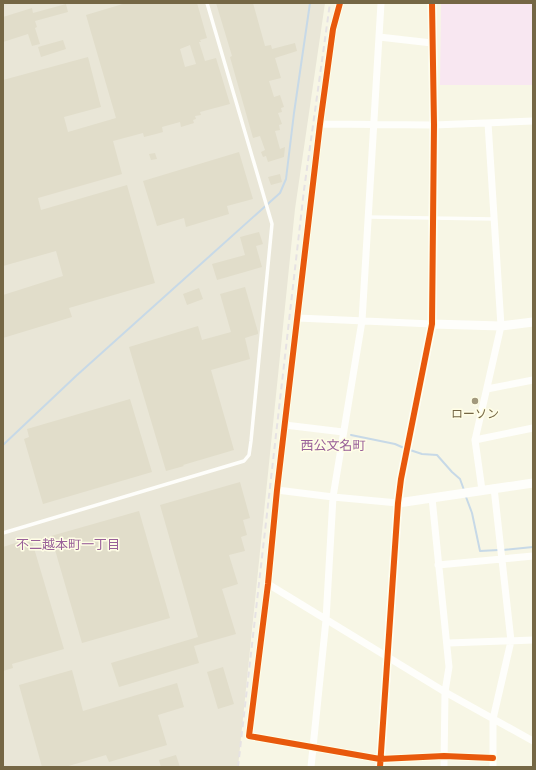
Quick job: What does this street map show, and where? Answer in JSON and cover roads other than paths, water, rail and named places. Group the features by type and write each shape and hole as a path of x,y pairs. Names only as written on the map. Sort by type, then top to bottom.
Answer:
{"street":[{"path":"340,3 333,29 320,124 277,490 268,584 249,736 380,763 444,756 493,758"},
{"path":"311,767 326,620 333,497 362,321 381,3"},
{"path":"380,763 398,503 401,479 432,324 434,125 432,3"},
{"path":"379,37 432,43"},
{"path":"320,124 434,125 533,121"},
{"path":"482,490 475,440 501,326 488,123"},
{"path":"298,318 501,326 533,322"},
{"path":"487,389 533,380"},
{"path":"285,425 343,432"},
{"path":"475,440 533,428"},
{"path":"277,490 398,503 533,483"},
{"path":"493,767 493,719 511,641 494,488"},
{"path":"432,498 438,565 448,643 449,667 445,692 444,767"},
{"path":"438,565 533,556"},
{"path":"268,584 445,692 533,741"},
{"path":"448,643 533,640"}],"lane":[{"path":"3,533 244,462 249,455 252,441 272,224 206,3"},
{"path":"368,217 494,219"}],"waterway":[{"path":"3,445 76,376 280,193 286,179 310,3"},
{"path":"351,435 395,444 404,448"},
{"path":"410,450 422,454 437,455 460,479 464,490"},
{"path":"466,497 472,513 480,551 499,550"},
{"path":"503,550 533,547"}],"railway":[{"path":"238,767 304,190 330,3"}],"place":[{"name":"ローソン","path":"475,401"}],"district":[{"name":"西公文名町","path":"333,445"},
{"name":"不二越本町一丁目","path":"68,544"}]}
